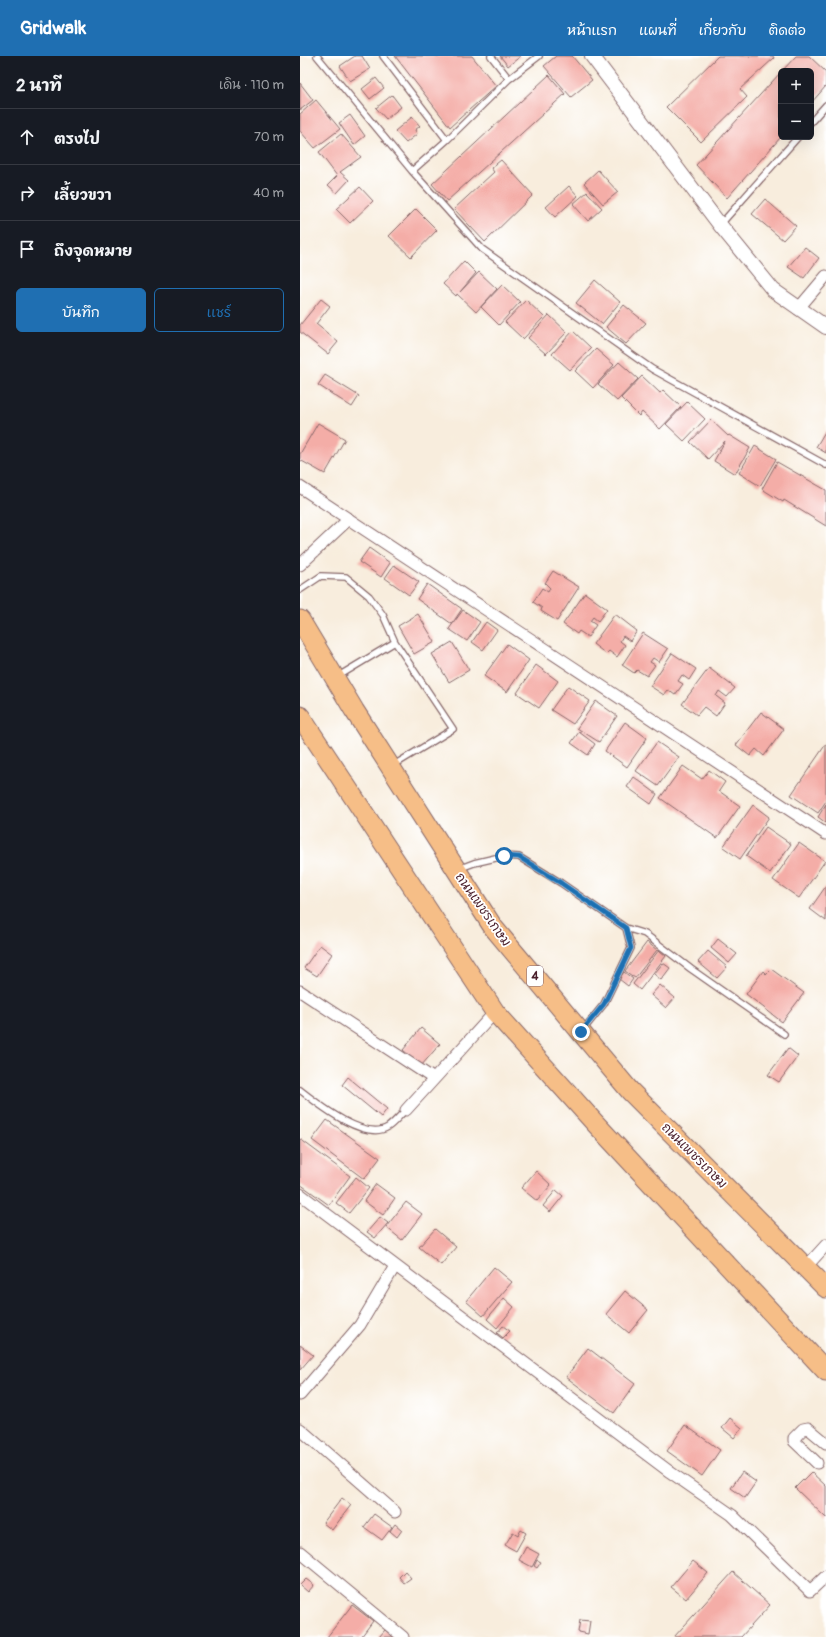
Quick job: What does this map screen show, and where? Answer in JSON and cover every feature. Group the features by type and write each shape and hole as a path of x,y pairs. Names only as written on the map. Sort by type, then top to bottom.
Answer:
{"highway":[{"name":"ถนนเพชรเกษม","path":"300,620 390,767 493,927 630,1091 806,1266 826,1288"},
{"path":"302,723 495,1012 594,1122 826,1371"}],"street":[{"path":"592,56 720,225 773,290 798,309 826,327"},
{"path":"798,309 826,276"},
{"path":"300,487 826,834"},
{"path":"300,565 349,519"},
{"path":"300,990 434,1079"},
{"path":"406,1110 495,1012"},
{"path":"300,1194 670,1472 732,1515 810,1591 826,1576"},
{"path":"806,1266 826,1245"},
{"path":"300,1395 360,1325 395,1266"},
{"path":"817,1463 797,1445 794,1438 803,1429 808,1428 826,1443"},
{"path":"300,1429 395,1512"},
{"path":"300,1552 404,1637"}],"lane":[{"path":"317,56 412,171 482,249 652,369 826,466"},
{"path":"383,56 447,140"},
{"path":"492,56 509,79"},
{"path":"412,171 447,140 509,79 540,56"},
{"path":"814,119 826,105"},
{"path":"720,225 795,140"},
{"path":"300,590 321,576 346,577 369,596 383,615 395,642 453,729 390,767"},
{"path":"335,678 395,642"},
{"path":"456,870 474,863 504,856 519,857 561,883 626,928 645,934 697,974 784,1034"},
{"path":"581,1032 604,1004 631,948 626,928"},
{"path":"300,1090 327,1112 357,1127 369,1130 387,1128 406,1110"}],"building":[{"path":"355,56 362,56 370,69 350,81 340,66"},
{"path":"395,56 472,56 496,86 450,127"},
{"path":"500,56 521,56 508,66"},
{"path":"556,56 572,56 592,80 571,97 544,66"},
{"path":"718,56 773,56 774,58 740,89 747,97 701,142 666,107"},
{"path":"796,56 809,56 826,72 826,86 814,100 814,68 785,68"},
{"path":"549,75 565,94 447,201 432,184"},
{"path":"778,75 778,140 727,198 696,165"},
{"path":"376,78 384,88 370,99 362,89"},
{"path":"300,83 313,100 300,110"},
{"path":"392,95 401,107 386,119 376,108"},
{"path":"316,100 340,129 315,148 300,131 300,114"},
{"path":"350,115 365,136 354,145 339,123"},
{"path":"412,117 420,126 415,130 417,134 406,143 395,131"},
{"path":"341,134 361,157 340,172 349,180 337,193 328,185 337,176 319,152"},
{"path":"501,160 533,195 485,242 454,209 494,172 491,168"},
{"path":"598,170 618,192 603,204 584,183"},
{"path":"569,186 578,196 555,217 546,207"},
{"path":"360,187 373,201 350,223 336,209"},
{"path":"587,192 602,208 588,221 573,204"},
{"path":"765,199 796,226 783,240 752,214"},
{"path":"416,209 437,230 411,257 389,236"},
{"path":"805,247 819,258 804,278 788,267"},
{"path":"464,261 476,273 460,292 479,272 497,289 476,312 457,294 456,296 443,284"},
{"path":"595,280 620,302 602,324 576,303"},
{"path":"502,285 520,302 499,325 481,307"},
{"path":"321,299 330,306 316,324 338,342 328,354 300,332 300,325"},
{"path":"526,300 544,317 523,339 505,322"},
{"path":"624,305 646,323 626,344 606,327"},
{"path":"549,315 567,332 546,354 528,338"},
{"path":"573,331 591,348 570,370 552,354"},
{"path":"596,349 614,365 593,388 575,371"},
{"path":"619,362 638,379 617,401 598,384"},
{"path":"325,375 359,396 352,407 318,385"},
{"path":"642,376 660,393 663,390 681,407 660,429 642,412 639,416 621,398"},
{"path":"687,402 705,419 684,441 666,424"},
{"path":"711,420 728,436 729,435 750,448 735,474 714,461 725,441 708,459 690,442"},
{"path":"318,423 345,439 325,474 300,460 300,454"},
{"path":"826,430 826,453 816,447"},
{"path":"755,446 776,459 760,486 739,473"},
{"path":"777,462 826,490 826,526 784,500 783,502 762,489"},
{"path":"369,548 390,563 381,577 359,562"},
{"path":"394,565 419,582 409,595 385,578"},
{"path":"553,571 579,587 557,621 541,611 542,608 533,602 542,588 548,592 550,588 545,583"},
{"path":"427,584 462,609 452,624 417,599"},
{"path":"585,593 607,609 598,621 593,617 590,621 596,625 588,637 579,631 577,634 563,624"},
{"path":"463,610 480,622 467,641 449,629"},
{"path":"418,614 435,642 414,654 398,626"},
{"path":"615,614 637,631 630,641 623,636 620,641 625,645 617,657 609,651 606,654 593,644"},
{"path":"486,622 497,630 483,650 472,642"},
{"path":"643,633 668,649 659,662 653,658 650,662 655,665 647,676 637,670 634,673 622,665"},
{"path":"452,642 469,670 449,682 432,654"},
{"path":"507,644 529,660 507,692 484,676"},
{"path":"672,653 696,669 689,680 682,675 678,681 683,684 675,695 668,690 664,695 650,686"},
{"path":"536,665 558,681 539,708 517,693"},
{"path":"709,668 735,688 727,697 719,691 716,696 725,703 716,716 704,707 697,715 682,704"},
{"path":"568,686 590,701 573,724 551,710"},
{"path":"596,701 617,716 599,742 577,728"},
{"path":"761,712 784,729 764,756 756,749 750,756 736,745"},
{"path":"625,722 647,738 627,767 605,751"},
{"path":"579,732 595,744 588,755 571,743"},
{"path":"657,742 679,757 658,786 636,771"},
{"path":"826,744 826,801 818,813 791,795"},
{"path":"683,766 702,779 709,770 725,782 719,791 740,806 717,838 660,798"},
{"path":"634,777 657,794 651,804 627,787"},
{"path":"826,804 826,823 818,817"},
{"path":"753,805 769,817 740,859 723,847"},
{"path":"766,827 791,844 770,873 746,856"},
{"path":"799,843 825,861 799,898 773,880"},
{"path":"826,886 826,921 810,909"},
{"path":"718,939 737,954 729,963 711,948"},
{"path":"647,942 657,950 635,978 625,971"},
{"path":"320,945 332,954 317,976 304,968"},
{"path":"659,950 666,956 640,990 633,984"},
{"path":"708,951 727,967 717,978 698,962"},
{"path":"663,963 670,968 661,980 654,974"},
{"path":"771,969 804,993 782,1022 746,994 763,971 766,974"},
{"path":"624,972 633,979 628,986 619,979"},
{"path":"660,985 675,998 666,1008 651,995"},
{"path":"421,1028 440,1044 421,1066 403,1050"},
{"path":"788,1048 798,1056 779,1082 768,1075"},
{"path":"348,1077 387,1109 381,1117 342,1085"},
{"path":"327,1120 380,1158 364,1179 312,1140"},
{"path":"300,1139 350,1176 329,1205 300,1184"},
{"path":"536,1171 551,1185 537,1201 521,1188"},
{"path":"356,1177 369,1188 349,1213 336,1203"},
{"path":"376,1184 395,1198 383,1215 364,1201"},
{"path":"556,1190 563,1196 550,1212 543,1206"},
{"path":"406,1202 422,1214 402,1240 386,1227"},
{"path":"380,1217 388,1223 375,1238 367,1232"},
{"path":"435,1229 456,1247 441,1265 419,1247"},
{"path":"494,1267 512,1282 483,1316 466,1301"},
{"path":"625,1291 648,1310 629,1333 606,1314"},
{"path":"504,1298 514,1307 497,1328 487,1319"},
{"path":"503,1326 510,1331 503,1338 497,1333"},
{"path":"300,1345 313,1355 300,1370"},
{"path":"588,1348 635,1384 614,1413 566,1377"},
{"path":"730,1418 742,1428 734,1438 722,1428"},
{"path":"685,1425 720,1450 702,1476 667,1451"},
{"path":"742,1472 756,1482 745,1498 731,1488"},
{"path":"811,1472 826,1486 826,1518 795,1488"},
{"path":"342,1498 351,1505 332,1530 323,1523"},
{"path":"374,1514 392,1527 382,1540 364,1527"},
{"path":"395,1524 402,1530 397,1537 390,1531"},
{"path":"521,1530 526,1533 516,1551 505,1545 513,1532 518,1535"},
{"path":"526,1547 539,1554 532,1567 519,1560"},
{"path":"537,1560 541,1562 537,1568 534,1566"},
{"path":"693,1561 708,1573 686,1599 671,1587"},
{"path":"405,1571 411,1578 404,1583 399,1577"},
{"path":"733,1572 770,1605 741,1637 674,1637"},
{"path":"306,1579 314,1585 308,1592 300,1585"},
{"path":"352,1605 373,1621 361,1637 327,1637"},
{"path":"580,1620 590,1621 588,1634 578,1632"},
{"path":"385,1630 394,1637 379,1637"}],"route":[{"path":"504,856 519,857 561,883 626,928 631,948 604,1004 581,1032"}]}
